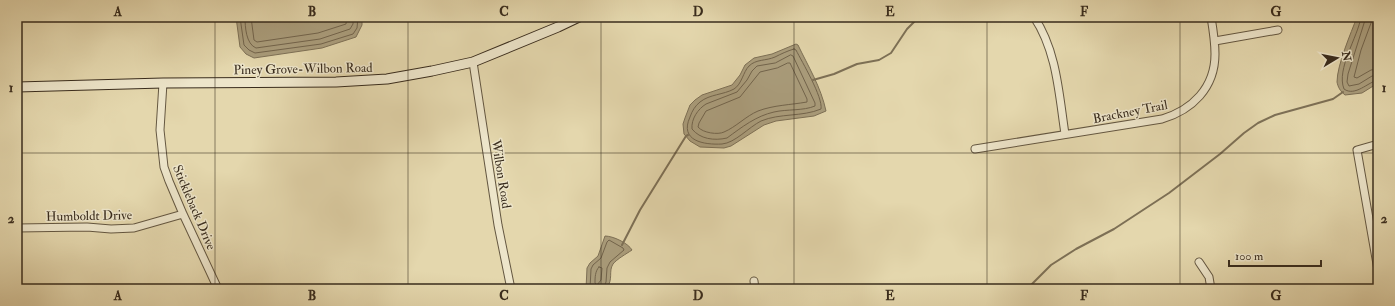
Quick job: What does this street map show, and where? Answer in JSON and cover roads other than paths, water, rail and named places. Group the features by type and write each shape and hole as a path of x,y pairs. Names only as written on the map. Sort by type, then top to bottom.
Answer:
{"street":[{"name":"Piney Grove-Wilbon Road","path":"17,87 163,83 336,82 387,79 473,62 579,17"},
{"path":"1034,17 1052,54 1065,134"},
{"name":"Brackney Trail","path":"976,148 1162,120 1181,112 1195,102 1205,90 1210,80 1214,65 1215,41 1211,17"},
{"path":"1215,41 1278,30"},
{"name":"Wilbon Road","path":"473,62 498,225 511,289"},
{"name":"Stickleback Drive","path":"163,83 160,130 164,167 183,214 218,289"},
{"path":"1378,144 1357,150 1378,270"},
{"name":"Humboldt Drive","path":"17,228 87,227 111,230 134,228 183,214"},
{"path":"1199,262 1209,277 1211,289"},
{"path":"754,281 755,289"}],"water":[{"path":"236,17 362,17 362,25 356,37 322,48 254,58 246,54 240,47"},
{"path":"1357,17 1378,17 1378,83 1362,93 1345,95 1338,86 1337,82 1339,67"},
{"path":"796,44 798,45 818,85 826,111 814,116 776,121 764,125 731,146 724,148 700,147 690,141 684,134 683,124 690,105 695,100 702,95 732,85 740,75 745,65 754,58 772,54"},
{"path":"605,236 620,240 632,250 619,258 613,264 610,282 606,289 586,289 587,268 598,256"}],"waterway":[{"path":"813,80 834,74 857,64 879,60 891,53 907,29 919,17"},
{"path":"1027,289 1051,265 1076,249 1114,229 1169,193 1258,123 1275,115 1333,99 1343,92"},
{"path":"622,245 640,210 688,135"}]}
